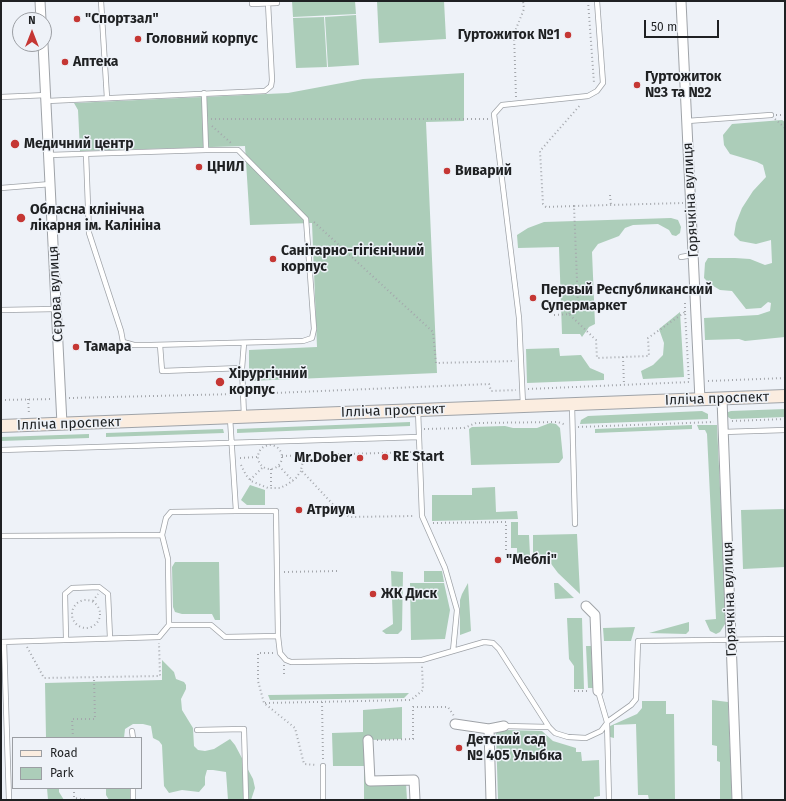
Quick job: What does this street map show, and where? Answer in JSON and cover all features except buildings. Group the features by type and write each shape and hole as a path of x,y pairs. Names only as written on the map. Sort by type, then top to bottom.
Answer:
{"main road":[{"name":"Ілліча проспект","path":"1,426 785,396"}],"street":[{"path":"40,1 41,12"},
{"name":"Горячкіна вулиця","path":"682,1 700,400"},
{"name":"Сєрова вулиця","path":"44,52 62,424"},
{"name":"Горячкіна вулиця","path":"722,399 737,800"},
{"path":"586,606 595,615 598,691"},
{"path":"458,725 489,729 504,726"},
{"path":"489,729 491,800"},
{"path":"368,740 370,781 414,780 415,800"}],"lane":[{"path":"101,1 107,98"},
{"path":"252,1 252,4 278,3 277,1"},
{"path":"523,406 519,318 494,114 502,105 588,96 597,91 603,83 596,1"},
{"path":"1,97 107,98 265,90 271,86 268,3"},
{"path":"204,93 206,150"},
{"path":"687,120 771,115"},
{"path":"49,155 206,150 238,150 306,219 314,329 312,338 303,341 134,346 123,342 121,331 89,233 86,154"},
{"path":"1,188 51,184"},
{"path":"681,257 693,255"},
{"path":"1,310 56,309"},
{"path":"244,343 242,368 244,417"},
{"path":"160,345 162,371 242,368"},
{"path":"572,405 575,524"},
{"path":"418,410 422,516 445,568 457,610 453,651"},
{"path":"230,418 236,511"},
{"path":"723,432 785,430"},
{"path":"1,450 419,437"},
{"path":"8,800 3,642 159,637 169,625 168,559 162,535 166,518 171,512 276,511 278,636 280,653 286,660 291,662 422,660 484,642 493,643 499,649 549,727 555,733 568,737 586,738 601,731 607,723 631,705 636,698 638,641 785,639"},
{"path":"1,536 162,535"},
{"path":"66,639 65,594 72,588 99,587 108,594 110,638"},
{"path":"169,625 210,625 225,637 278,636"},
{"path":"598,691 607,723 609,800"},
{"path":"504,726 549,727"},
{"path":"198,730 244,729 246,800"},
{"path":"132,732 132,737"},
{"path":"323,766 323,800"},
{"path":"133,789 134,800"}],"path":[{"path":"516,96 514,34 524,9 523,1"},
{"path":"588,1 594,84 593,87 587,89 588,96 540,151 543,204 546,207 683,203"},
{"path":"509,97 524,96"},
{"path":"771,115 785,128"},
{"path":"205,119 489,118"},
{"path":"205,119 238,150"},
{"path":"610,195 610,205"},
{"path":"554,315 569,314 578,305 574,206"},
{"path":"309,217 433,332 436,364 521,360"},
{"path":"569,314 596,340 597,358 649,356 648,338 685,312 689,382"},
{"path":"623,357 624,385"},
{"path":"1,400 243,394 489,384 491,391 785,378"},
{"path":"464,428 476,423 558,422 572,427 785,419"},
{"path":"258,457 261,450 269,446 277,448 282,456"},
{"path":"282,456 420,452"},
{"path":"258,457 263,466 271,469 278,466 282,456"},
{"path":"240,458 241,466 250,480 260,486 280,488 293,481 301,470 304,456"},
{"path":"233,458 258,457"},
{"path":"250,480 263,466"},
{"path":"278,466 293,481"},
{"path":"271,469 271,488"},
{"path":"301,470 340,512 350,517 422,516"},
{"path":"426,523 506,522 506,550"},
{"path":"277,572 337,571"},
{"path":"85,599 96,603 100,613 96,623 86,628 76,624 71,614 75,604 85,599"},
{"path":"23,641 44,678 160,676 159,637"},
{"path":"280,653 258,653 258,681 264,703 295,728 304,764 323,766 322,702"},
{"path":"264,703 411,700 423,690 422,660"},
{"path":"73,737 72,720 95,719 94,677"},
{"path":"574,691 598,691"},
{"path":"368,740 413,740 413,707 448,707 458,725"},
{"path":"74,789 74,798 87,800"}],"green space":[{"path":"292,1 355,1 356,14 293,17"},
{"path":"377,1 444,1 446,39 379,43"},
{"path":"356,15 359,65 328,67 325,17"},
{"path":"324,17 327,67 296,68 293,18"},
{"path":"464,73 464,121 426,122 437,373 249,381 249,350 317,347 312,223 250,225 245,146 80,151 78,110 74,103 288,93 363,79"},
{"path":"782,120 785,122 785,337 745,341 739,339 705,340 704,318 758,315 770,311 771,303 768,302 761,308 746,309 732,291 720,290 704,278 705,263 708,258 750,259 765,265 772,263 771,240 756,244 740,241 734,235 736,223 742,208 753,191 766,177 763,165 730,154 724,145 723,135 732,124"},
{"path":"671,218 678,220 681,227 680,233 676,236 672,235 669,230 658,224 633,225 625,228 619,236 598,244 592,252 595,324 589,327 582,337 580,334 562,334 559,247 518,248 517,235 528,228 544,222"},
{"path":"680,312 684,377 643,379 641,371 653,365 663,355 664,343 659,329"},
{"path":"559,348 560,356 581,355 590,368 604,374 604,380 527,383 526,349"},
{"path":"785,409 785,417 731,419 728,417 728,412 731,411"},
{"path":"702,411 708,414 708,419 580,424 581,420 588,416"},
{"path":"410,422 410,426 237,433 237,429"},
{"path":"550,423 556,424 560,428 563,458 559,463 471,465 469,429 472,427 505,426 513,428 537,428"},
{"path":"692,425 692,429 595,433 595,429"},
{"path":"697,425 717,425 726,615 725,624 720,632 716,634 710,631 705,620 716,619 707,434 705,430 699,430"},
{"path":"223,429 224,433 106,437 106,433"},
{"path":"89,434 89,438 1,441 1,437"},
{"path":"250,485 265,490 265,505 247,505 241,500"},
{"path":"495,487 496,512 517,511 518,519 432,521 432,495 472,495 472,488"},
{"path":"785,509 785,567 743,569 741,510"},
{"path":"511,522 518,522 518,535 529,535 530,555 517,558 517,548 511,548"},
{"path":"577,534 580,594 558,573 549,561 539,555 533,555 533,535"},
{"path":"175,562 219,562 220,620 215,620 212,614 182,614 175,612 173,607 172,567"},
{"path":"391,571 403,572 402,630 398,634 386,634 382,631 393,624"},
{"path":"424,571 442,571 444,582 424,582"},
{"path":"410,583 444,583 450,610 445,639 411,640"},
{"path":"468,583 471,631 460,635 460,600"},
{"path":"554,583 558,583 574,598 555,599"},
{"path":"567,618 582,618 584,689 574,689 574,666 569,659"},
{"path":"689,622 689,631 686,634 649,633"},
{"path":"635,627 631,641 604,641 603,628"},
{"path":"586,646 591,646 593,688 588,688"},
{"path":"162,660 174,672 176,679 184,682 186,685 186,689 181,699 182,710 193,728 194,746 198,750 205,751 214,749 230,739 235,745 253,779 255,788 251,800 228,800 226,772 213,770 207,770 205,785 199,792 182,790 169,793 164,786 162,745 159,741 153,738 151,726 133,724 125,729 124,737 46,737 45,683 162,680"},
{"path":"409,693 404,698 270,700 268,695"},
{"path":"712,700 728,702 732,800 720,800 720,762 717,761 717,746 712,745"},
{"path":"642,701 666,701 666,714 674,714 675,800 649,800 648,795 638,795 636,724 614,725 614,738 610,737 610,726 637,714 642,708"},
{"path":"402,707 402,739 371,740 372,784 406,783 407,800 364,800 364,766 333,766 332,733 363,732 363,710"},
{"path":"504,730 542,731 553,741 576,748 576,752 581,752 582,761 599,760 600,796 594,797 594,800 498,800 496,732"},
{"path":"47,789 59,789 59,792 64,800 48,800"},
{"path":"106,789 132,789 132,800 109,800 106,795"}],"place":[{"name":"\"Спортзал\"","path":"77,19"},
{"name":"Гуртожиток №1","path":"568,35"},
{"name":"Головний корпус","path":"138,39"},
{"name":"Аптека","path":"65,62"},
{"name":"Гуртожиток №3 та №2","path":"637,85"},
{"name":"Медичний центр","path":"15,144"},
{"name":"ЦНИЛ","path":"199,167"},
{"name":"Виварий","path":"447,171"},
{"name":"Обласна клінічна лікарня ім. Калініна","path":"21,218"},
{"name":"Санітарно-гігієнічний корпус","path":"273,259"},
{"name":"Первый Республиканский Супермаркет","path":"533,298"},
{"name":"Тамара","path":"76,347"},
{"name":"Хірургічний корпус","path":"220,382"},
{"name":"RE Start","path":"385,457"},
{"name":"Mr.Dober","path":"360,458"},
{"name":"Атриум","path":"299,510"},
{"name":"\"Меблі\"","path":"498,560"},
{"name":"ЖК Диск","path":"373,594"},
{"name":"Детский сад № 405 Улыбка","path":"459,748"}]}
